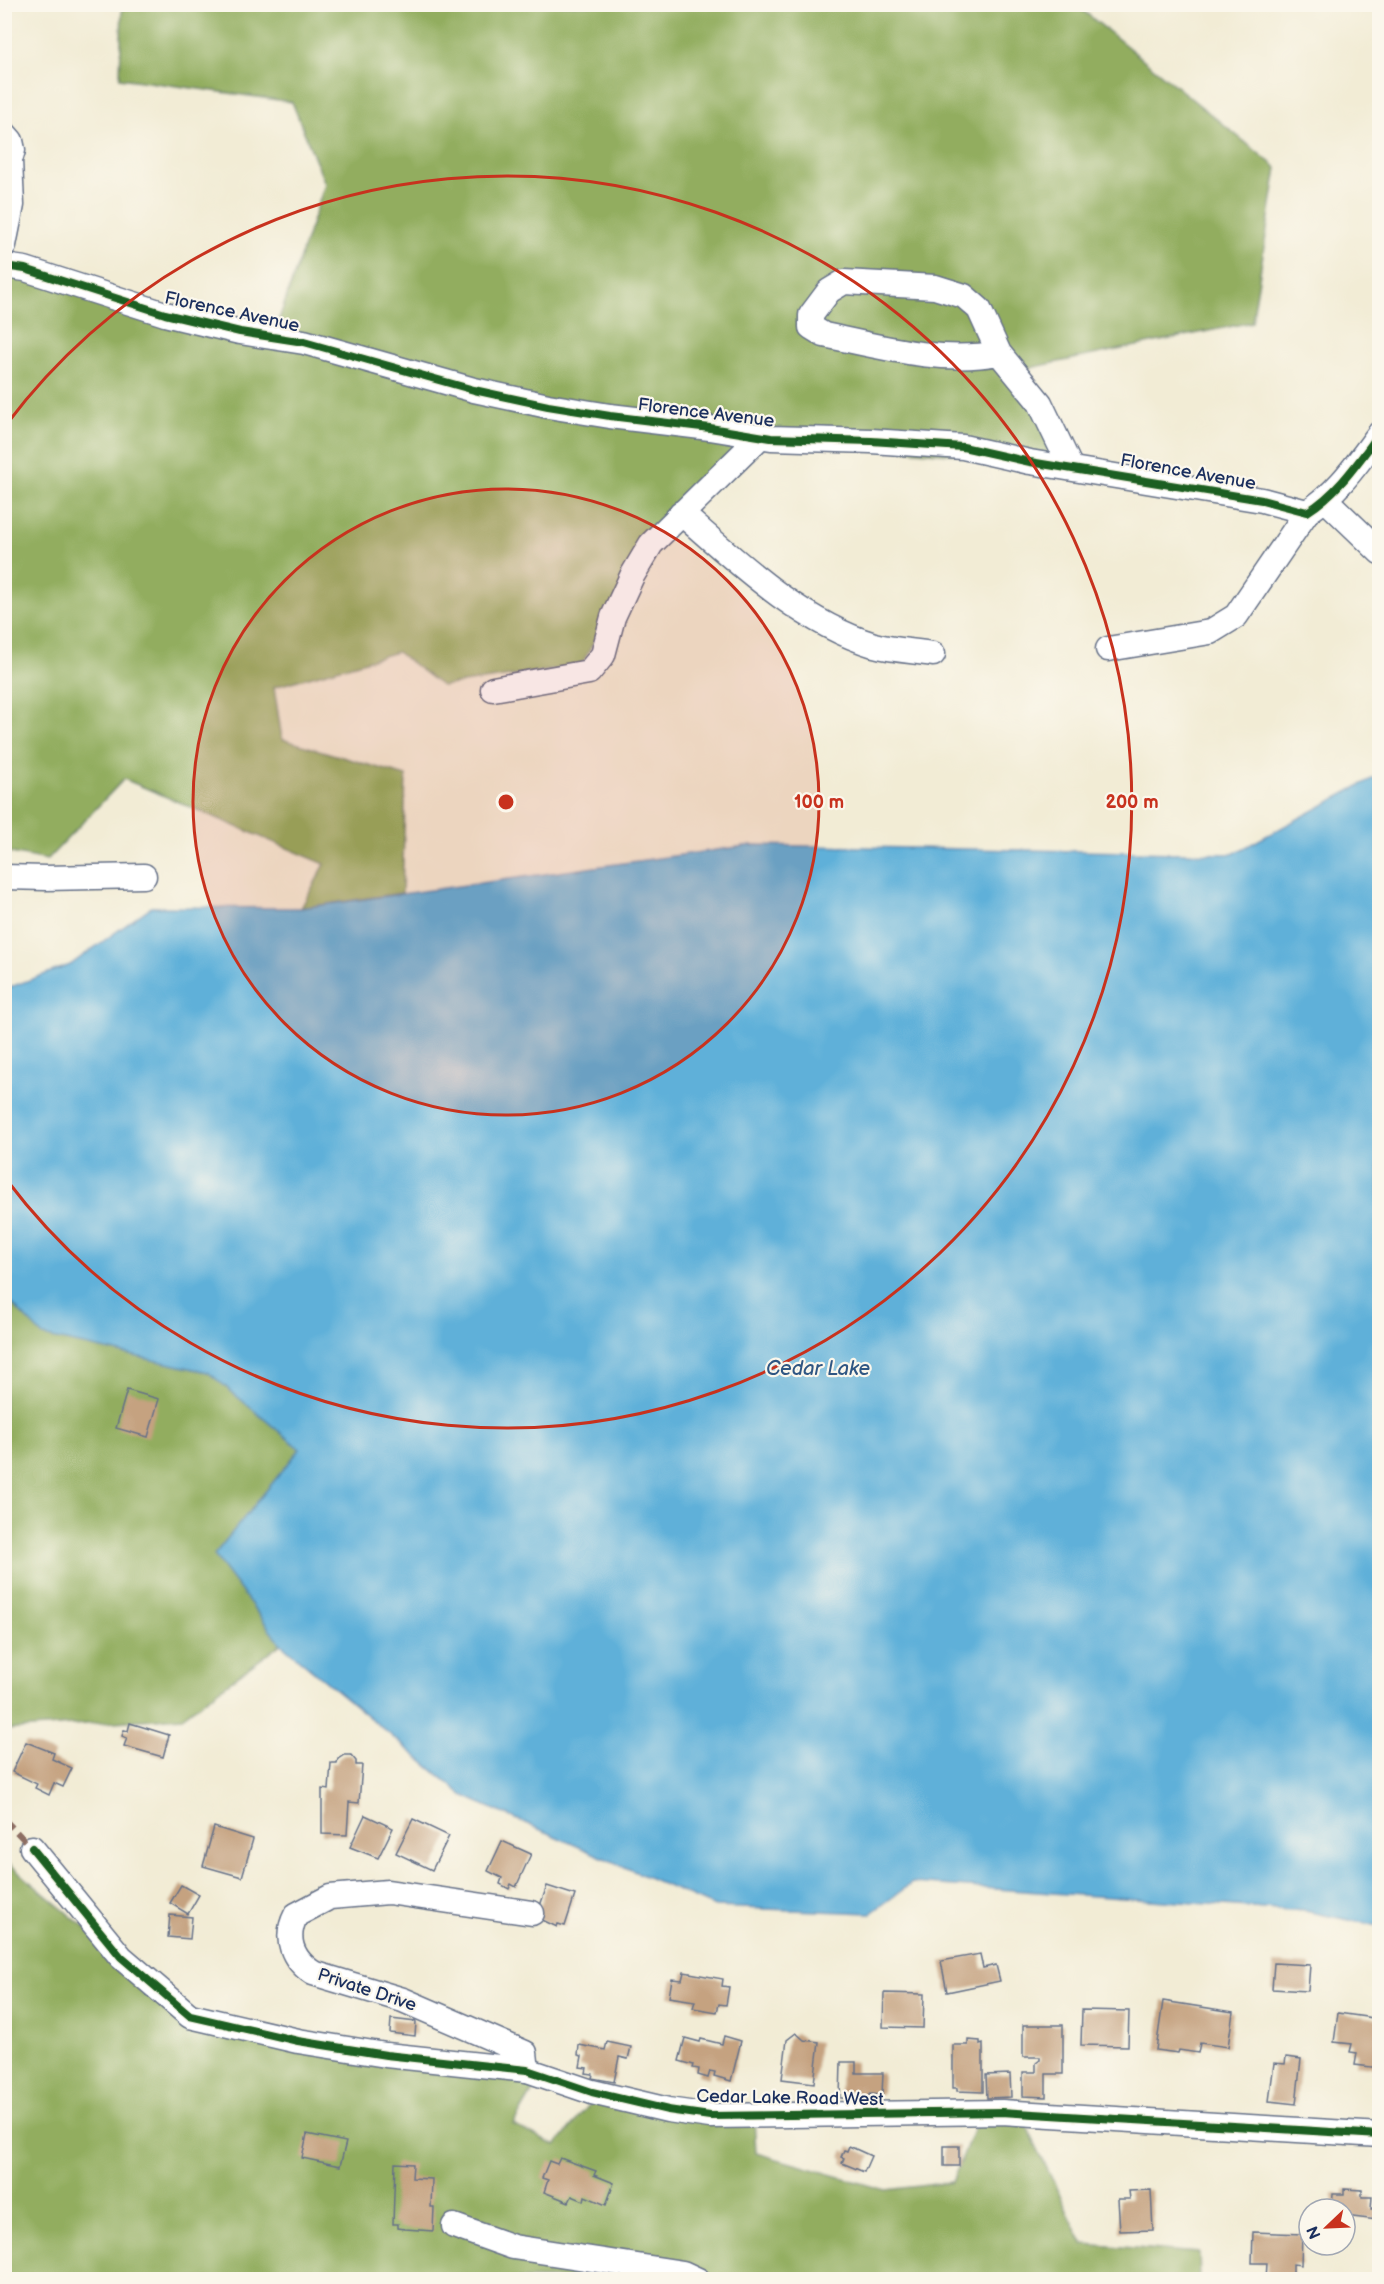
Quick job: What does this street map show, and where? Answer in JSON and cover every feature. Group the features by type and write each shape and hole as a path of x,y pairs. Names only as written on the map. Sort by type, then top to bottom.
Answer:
{"street":[{"path":"4,133 11,141 13,150 10,160 12,205 4,245"},
{"name":"Florence Avenue","path":"4,266 25,269 165,314 240,332 304,342 474,390 558,408 761,436 963,447 1030,462 1262,500 1316,506"},
{"path":"999,353 973,358 925,355 824,335 811,327 811,315 829,291 844,282 935,287 964,296 979,309 999,353 1040,403 1071,468"},
{"path":"1108,649 1210,632 1236,616 1316,506 1353,469 1380,433"},
{"path":"493,689 589,672 603,655 613,617 632,576 651,544 761,436"},
{"path":"1316,506 1380,552"},
{"path":"681,513 746,570 823,624 875,645 933,654"},
{"path":"4,877 144,876"},
{"name":"Cedar Lake Road West","path":"32,1848 121,1958 190,2016 309,2043 386,2055 527,2070 592,2092 668,2110 710,2116 1012,2113 1380,2135"},
{"name":"Private Drive","path":"527,2070 525,2053 404,2000 313,1973 305,1968 293,1952 289,1933 296,1915 330,1897 388,1892 532,1913"},
{"path":"454,2226 513,2247 683,2273 698,2280"}],"green space":[{"path":"122,5 1076,5 1277,168 1252,322 1020,370 1071,465 762,437 643,548 581,666 442,686 397,652 274,687 282,739 406,776 402,893 301,908 325,864 124,779 47,860 5,852 4,271 272,340 325,184 292,102 120,78"},
{"path":"4,1296 44,1336 208,1372 300,1449 214,1555 281,1644 182,1717 5,1730"},
{"path":"4,1860 190,2016 541,2077 513,2125 556,2146 598,2094 754,2118 756,2153 886,2190 952,2182 979,2116 1022,2116 1083,2244 1199,2253 1200,2279 5,2279"}],"water":[{"name":"Cedar Lake","path":"1379,775 1379,1926 1305,1911 912,1883 871,1913 715,1907 464,1796 281,1644 214,1555 300,1449 208,1372 43,1336 5,1296 5,989 70,965 151,907 301,908 752,845 1233,854"}],"building":[{"path":"127,1390 159,1399 148,1437 116,1428"},
{"path":"130,1723 169,1735 163,1757 124,1746 127,1738 122,1736 124,1730 128,1731"},
{"path":"26,1742 54,1753 52,1759 72,1768 63,1787 54,1783 49,1795 35,1788 37,1784 12,1772"},
{"path":"344,1755 351,1755 356,1765 362,1765 359,1803 349,1802 347,1835 322,1834 322,1789 329,1790 331,1763 337,1763 338,1759"},
{"path":"365,1815 393,1828 378,1858 350,1847"},
{"path":"413,1819 449,1836 432,1870 396,1853"},
{"path":"214,1827 253,1839 242,1877 203,1866"},
{"path":"502,1841 531,1854 516,1887 511,1884 509,1889 500,1884 502,1878 488,1871"},
{"path":"181,1885 199,1895 188,1914 170,1903"},
{"path":"547,1886 575,1895 565,1926 558,1924 557,1927 536,1917"},
{"path":"170,1915 192,1917 190,1939 168,1937"},
{"path":"980,1954 983,1968 996,1965 1000,1981 947,1992 941,1961"},
{"path":"1274,1963 1310,1965 1308,1991 1272,1989"},
{"path":"684,1972 723,1979 722,1986 729,1987 726,2005 719,2004 717,2012 693,2008 695,2001 669,1997 672,1979 682,1980"},
{"path":"884,1993 924,1994 923,2028 883,2027"},
{"path":"1163,2001 1233,2012 1228,2047 1200,2043 1198,2053 1156,2050"},
{"path":"1082,2010 1129,2011 1128,2046 1081,2045"},
{"path":"1338,2013 1380,2019 1380,2068 1355,2065 1357,2053 1350,2052 1352,2044 1334,2042"},
{"path":"391,2019 416,2022 415,2036 390,2033"},
{"path":"1023,2025 1063,2025 1063,2074 1046,2074 1046,2097 1023,2096 1023,2072 1036,2072 1036,2063 1040,2057 1023,2057"},
{"path":"796,2033 804,2040 819,2042 814,2083 782,2079 787,2040"},
{"path":"724,2036 741,2041 731,2081 714,2076 715,2072 710,2071 708,2078 698,2075 699,2069 693,2068 694,2065 679,2061 685,2038 722,2044"},
{"path":"968,2040 980,2041 980,2045 983,2044 983,2092 957,2091 957,2088 953,2088 953,2045 968,2045"},
{"path":"607,2042 631,2047 628,2059 619,2057 614,2082 592,2078 593,2074 586,2073 587,2068 580,2067 582,2056 578,2055 579,2045 605,2050"},
{"path":"1286,2057 1301,2059 1296,2104 1269,2101 1274,2063 1285,2064"},
{"path":"841,2062 856,2062 856,2073 883,2073 882,2095 870,2094 870,2103 854,2103 854,2098 840,2098"},
{"path":"1010,2074 1011,2097 987,2098 986,2075"},
{"path":"307,2134 346,2142 340,2166 302,2158"},
{"path":"849,2146 871,2156 864,2172 842,2163 844,2158 841,2157"},
{"path":"944,2146 959,2146 959,2166 944,2166"},
{"path":"560,2158 596,2171 594,2175 614,2183 606,2205 585,2196 584,2201 572,2196 569,2202 544,2192 548,2180 542,2178 549,2161 557,2164"},
{"path":"395,2163 413,2164 412,2178 432,2179 433,2231 398,2228 398,2224 393,2224"},
{"path":"1344,2189 1362,2190 1362,2197 1372,2197 1371,2209 1377,2209 1377,2220 1357,2218 1357,2197 1333,2197 1333,2194 1344,2194"},
{"path":"1151,2190 1153,2230 1120,2231 1118,2199 1130,2199 1129,2191"},
{"path":"1253,2232 1297,2234 1297,2257 1301,2257 1301,2265 1293,2264 1293,2280 1266,2280 1267,2263 1252,2263"}],"marked path":[{"path":"4,1819 32,1848"}],"cycle path":[{"path":"4,266 25,269 165,314 240,332 304,342 474,390 548,406 771,438 963,447 1030,462 1262,500 1307,512 1338,486 1380,433"},
{"path":"32,1848 121,1957 190,2016 298,2041 386,2055 527,2070 592,2092 668,2110 710,2116 1002,2112 1380,2135"}]}
